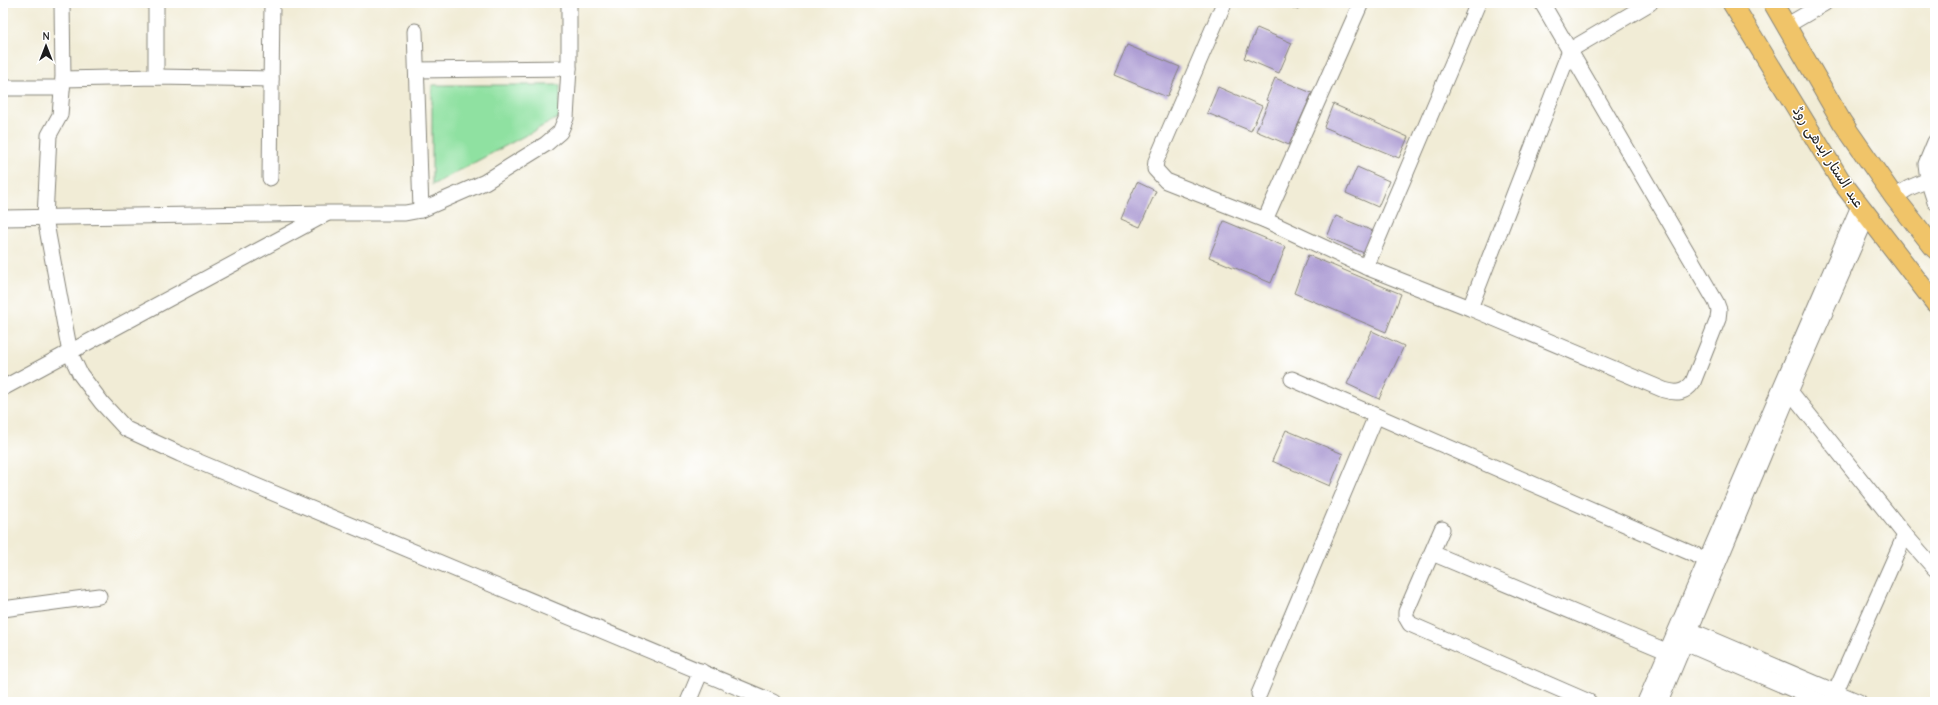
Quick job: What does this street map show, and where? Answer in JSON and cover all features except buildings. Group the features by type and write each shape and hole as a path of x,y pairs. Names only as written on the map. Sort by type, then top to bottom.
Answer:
{"main road":[{"name":"عبد الستار ایدھی روڈ","path":"1732,3 1841,181 1935,303"},
{"path":"1773,3 1842,122 1894,197 1935,249"}],"street":[{"path":"62,3 63,84 60,115 49,135 45,218 70,353 80,374 102,403 126,429 180,454 773,702"},
{"path":"156,3 156,77"},
{"path":"270,178 272,3"},
{"path":"3,218 405,213 421,210 485,182 546,144 560,132 566,118 569,68 569,3"},
{"path":"1224,3 1156,161 1155,169 1166,181 1265,220 1366,267 1470,308 1664,390 1672,393 1680,392 1688,389 1693,382 1718,319 1719,310 1716,302 1542,3"},
{"path":"1265,220 1361,3"},
{"path":"1366,267 1478,3"},
{"path":"1470,308 1570,50 1650,3"},
{"path":"1786,26 1825,3"},
{"path":"415,31 421,210"},
{"path":"417,70 569,68"},
{"path":"3,88 156,77 271,79"},
{"path":"1935,142 1926,164 1928,180 1935,202"},
{"path":"1894,197 1909,188 1928,180"},
{"path":"1644,702 1679,637 1863,211"},
{"path":"3,388 329,213"},
{"path":"1292,379 1712,562"},
{"path":"1786,387 1935,570"},
{"path":"1258,694 1376,416"},
{"path":"1442,529 1406,612 1406,617 1410,624 1589,702"},
{"path":"1834,697 1905,535"},
{"path":"1432,553 1679,637 1834,697 1859,702"},
{"path":"3,609 99,596"},
{"path":"1660,702 1679,637"},
{"path":"1679,637 1822,702"},
{"path":"688,702 701,671"}],"green space":[{"path":"432,85 560,85 560,117 432,185"}]}
